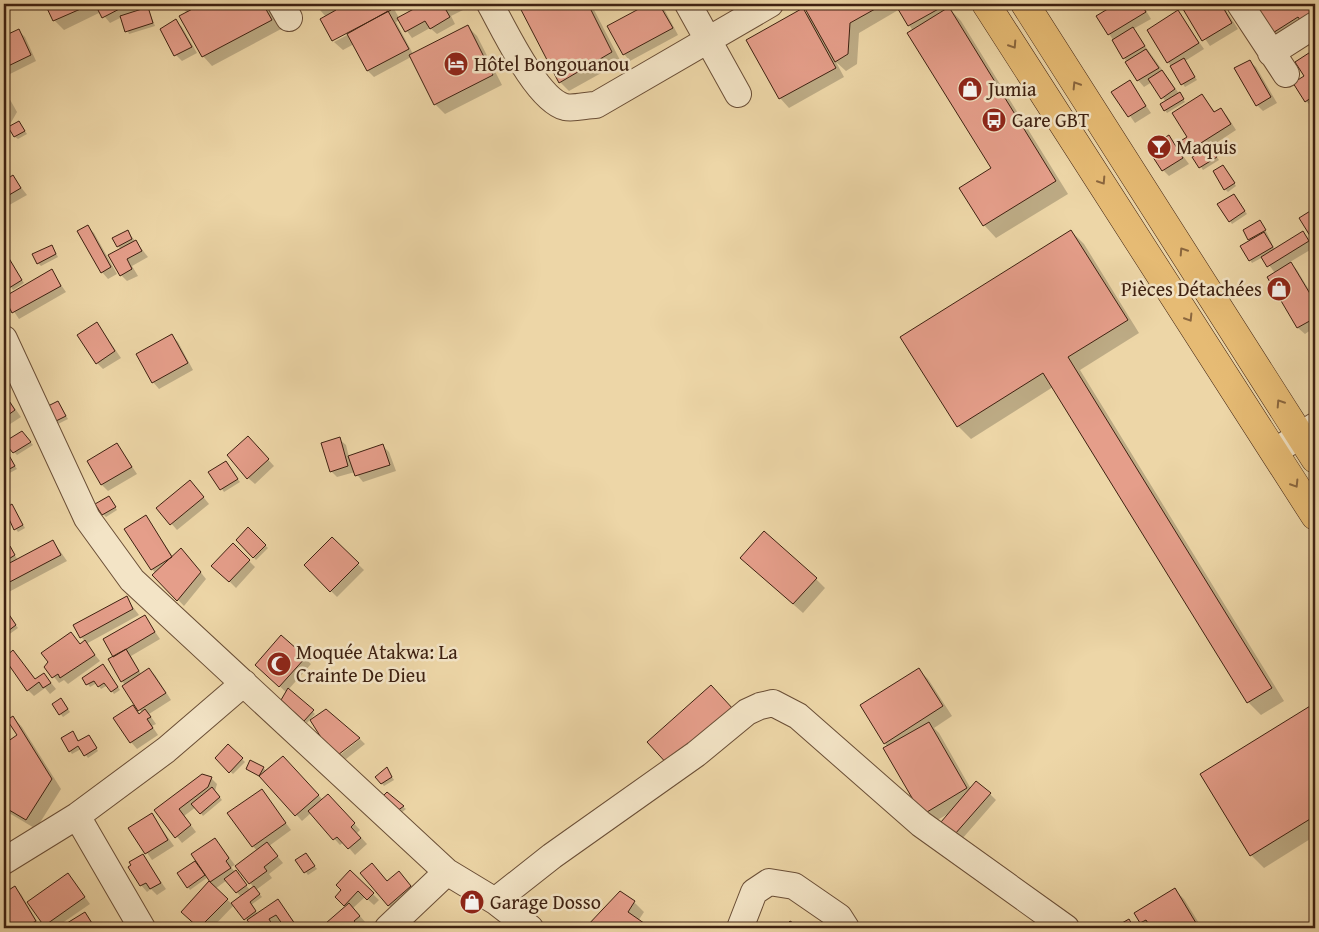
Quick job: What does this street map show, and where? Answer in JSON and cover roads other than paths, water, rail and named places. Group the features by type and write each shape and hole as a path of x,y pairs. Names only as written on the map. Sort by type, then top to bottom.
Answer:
{"main road":[{"path":"986,4 1315,516"},
{"path":"1025,4 1308,431 1315,459"}],"street":[{"path":"490,4 532,78 549,97 565,107 596,105 770,4"},
{"path":"688,4 738,94"},
{"path":"1240,4 1278,63 1315,25"},
{"path":"4,339 87,518 132,580 447,872 495,901 530,928"},
{"path":"1274,452 1308,431"},
{"path":"4,861 77,816 166,750 244,683"},
{"path":"495,901 552,856 696,754 747,712 773,703 798,716 921,824 1066,928"},
{"path":"77,816 142,928"},
{"path":"388,928 447,872"},
{"path":"740,928 754,892 769,882 794,886 839,917 846,928"}],"place":[{"name":"Hôtel Bongouanou","path":"456,64"},
{"name":"Jumia","path":"970,89"},
{"name":"Gare GBT","path":"994,120"},
{"name":"Maquis","path":"1159,147"},
{"name":"Pièces Détachées","path":"1279,289"},
{"name":"Moquée Atakwa: La Crainte De Dieu","path":"279,664"},
{"name":"Garage Dosso","path":"472,902"}]}
